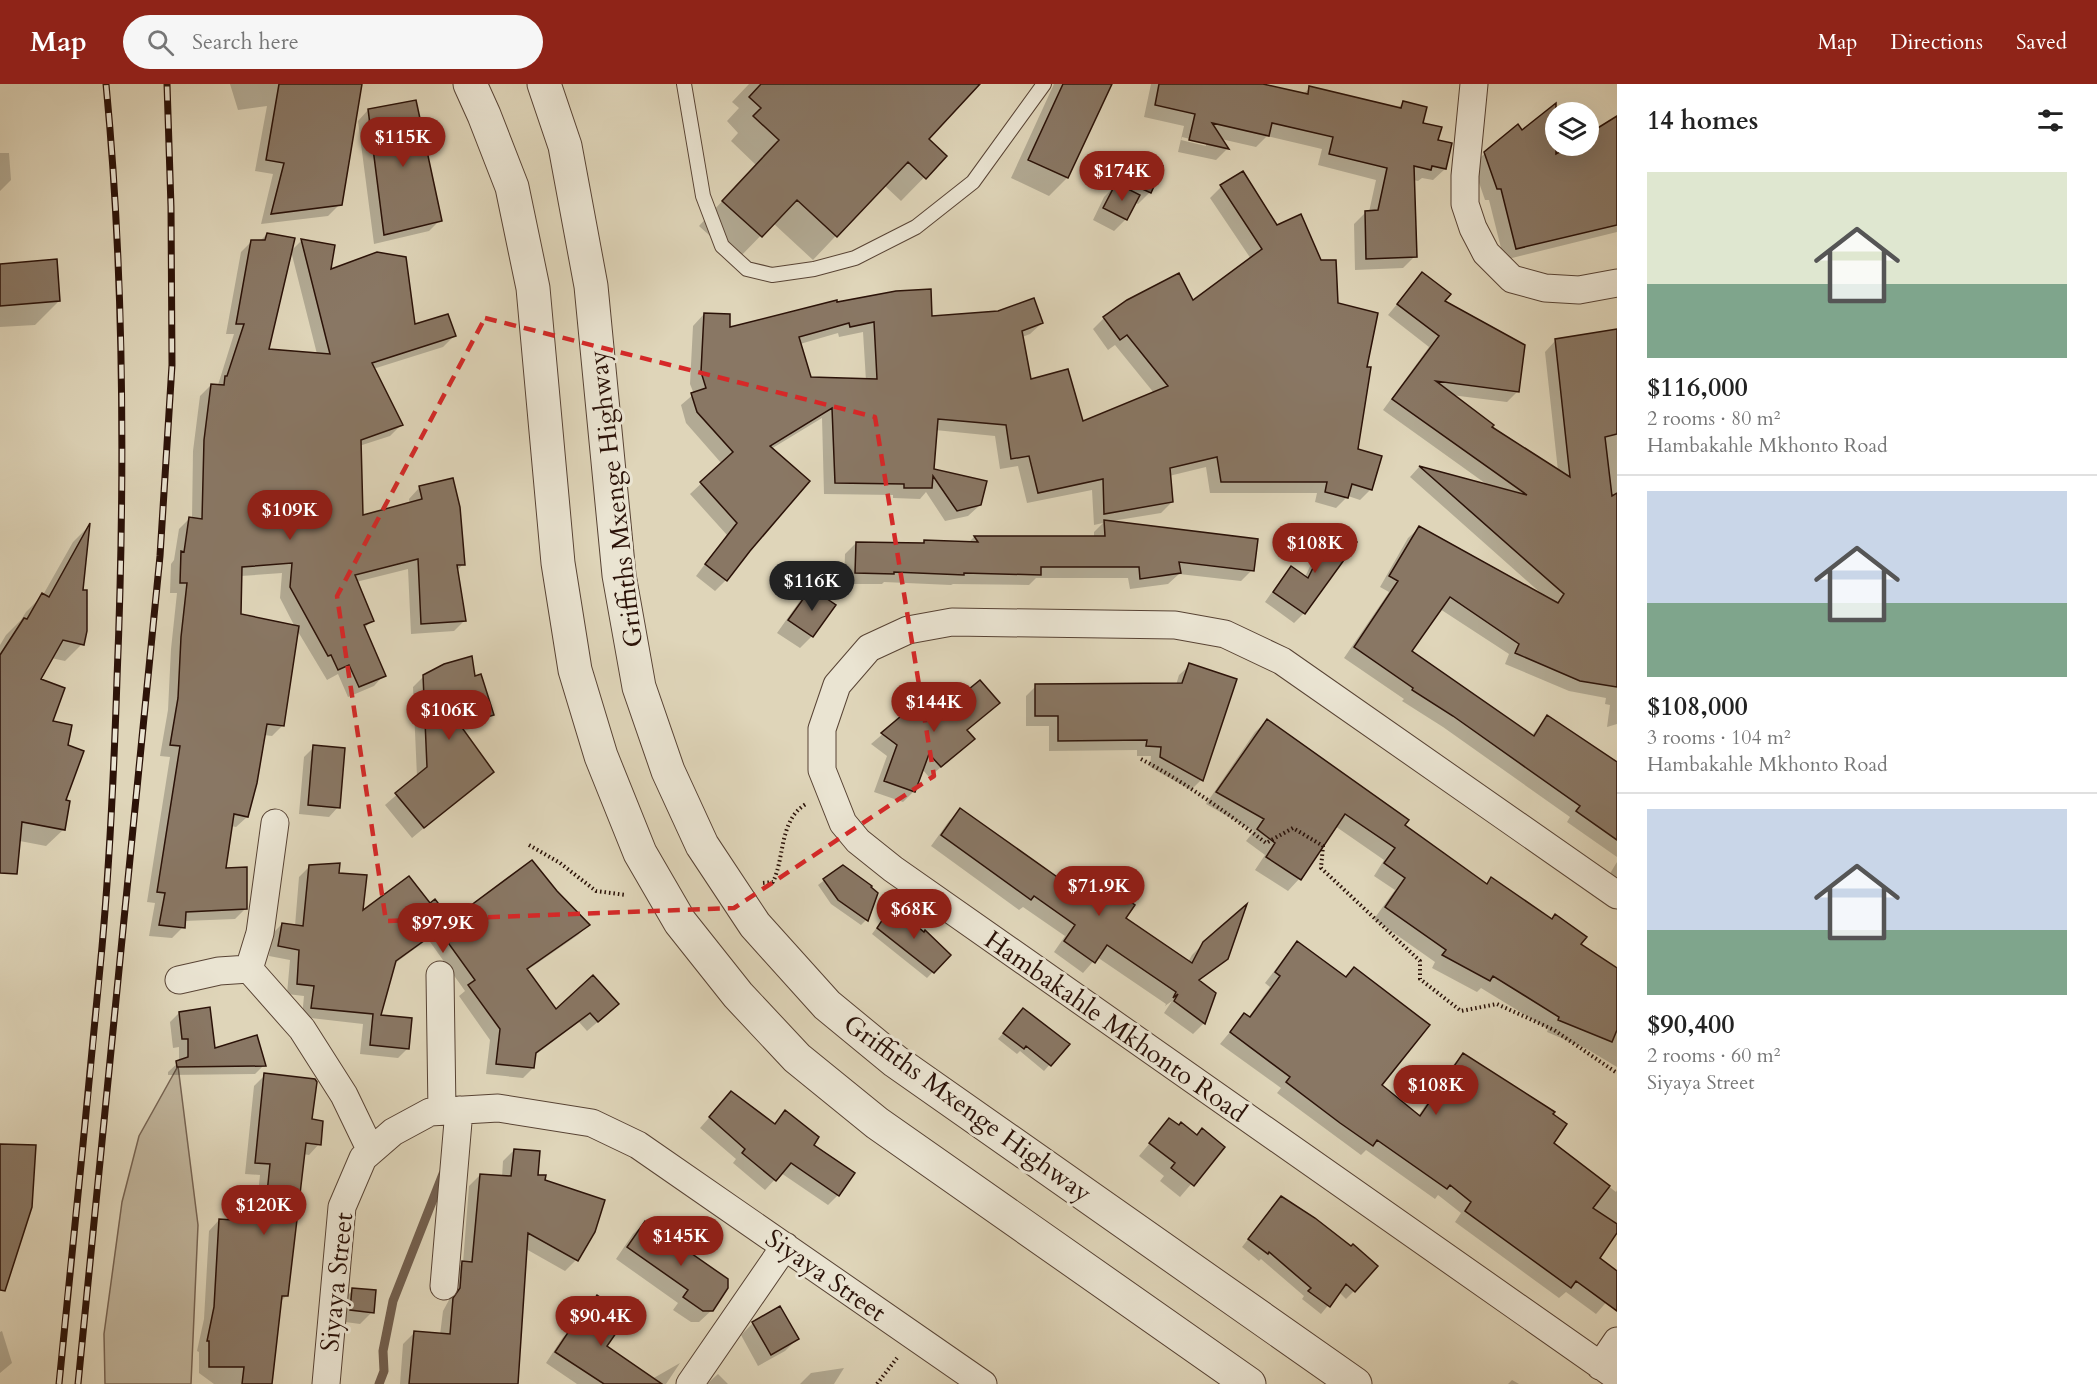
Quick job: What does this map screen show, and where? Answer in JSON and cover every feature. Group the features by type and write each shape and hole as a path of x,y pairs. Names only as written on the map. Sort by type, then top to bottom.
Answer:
{"street":[{"path":"470,84 512,187 533,288 558,563 575,670 601,756 640,853 680,922 738,995 798,1058 877,1123 1249,1384"},
{"name":"Griffiths Mxenge Highway","path":"544,84 565,146 591,286 619,574 639,687 668,771 702,845 755,925 827,1005 895,1061 1355,1384"},
{"path":"1474,84 1465,176 1465,204 1473,228 1486,253 1512,279 1545,288 1578,290 1617,283"},
{"name":"Hambakahle Mkhonto Road","path":"1607,1375 893,869 858,841 843,823 822,770 822,729 837,685 869,648 908,630 952,622 1175,625 1225,634 1282,660 1617,895"},
{"path":"249,969 260,933 275,824"},
{"path":"179,980 219,971 249,969"},
{"path":"249,969 302,1029 344,1095 371,1151"},
{"path":"440,975 451,1111 444,1286"},
{"name":"Siyaya Street","path":"326,1384 342,1207 363,1158 393,1132 430,1112 498,1108 592,1123 638,1145 983,1384"},
{"path":"690,1384 785,1246"},
{"path":"1607,1375 1617,1341"}],"lane":[{"path":"684,84 703,196 722,246 747,269 772,275 814,269 855,258 916,227 973,182 1044,84"}],"path":[{"path":"1141,759 1171,775 1230,815 1266,843 1293,828 1323,846 1321,868 1420,961 1420,979 1461,1011 1497,1004 1554,1030 1617,1073"},
{"path":"728,885 773,882 787,824 795,810 830,790"},
{"path":"529,845 560,863 596,891 617,895 663,893"}],"highlighted area":[{"path":"485,318 875,417 934,776 734,908 386,921 337,596"}],"shaded area":[{"path":"178,1066 198,1225 191,1384 105,1384 104,1334 122,1202 139,1136"}],"building":[{"path":"279,84 362,84 342,205 271,214 284,163 266,160"},
{"path":"761,84 980,84 929,139 947,156 926,179 908,162 837,237 797,200 762,237 722,201 779,140 753,116 761,108 749,97"},
{"path":"1063,84 1112,84 1068,178 1028,160"},
{"path":"1159,84 1263,84 1308,94 1309,86 1401,108 1403,101 1427,107 1423,123 1442,127 1438,140 1452,143 1446,169 1432,166 1431,170 1414,166 1417,257 1366,259 1365,211 1378,210 1387,168 1329,154 1333,137 1272,123 1269,136 1212,123 1229,149 1189,140 1195,114 1155,105"},
{"path":"416,100 442,221 384,235 368,109"},
{"path":"1545,112 1545,156 1599,156 1599,127 1617,116 1617,225 1516,249 1501,189 1497,189 1484,152 1518,124 1522,130"},
{"path":"1138,155 1163,166 1151,193 1127,182"},
{"path":"1243,171 1277,225 1301,214 1321,260 1336,260 1338,303 1378,313 1367,367 1371,367 1358,449 1382,456 1372,490 1352,484 1348,498 1325,492 1327,482 1221,482 1217,457 1170,468 1173,502 1104,514 1103,479 1038,493 1029,456 1011,459 1006,425 938,419 934,469 987,481 981,505 957,511 933,476 932,488 904,488 904,484 835,483 832,408 770,446 810,481 727,581 705,564 737,523 700,482 733,452 697,412 691,393 706,388 701,372 704,313 730,314 730,327 837,300 837,302 896,291 931,289 932,316 998,311 1034,298 1043,323 1022,331 1031,379 1068,369 1083,421 1168,386 1127,335 1120,340 1103,317 1127,300 1179,273 1193,300 1262,249 1220,185","holes":["874,322 877,379 811,377 799,337 849,323 850,327"]},
{"path":"1116,183 1140,195 1127,220 1103,208"},
{"path":"267,233 295,238 269,349 330,354 301,239 335,245 331,269 377,252 406,257 415,324 448,314 456,336 372,363 403,425 361,440 363,515 422,499 419,486 453,478 460,507 465,565 457,565 466,621 421,624 418,559 355,575 374,621 364,625 386,676 359,687 349,665 338,670 331,655 328,656 290,587 292,563 242,567 241,614 299,626 284,726 267,724 257,783 248,817 234,814 226,868 247,867 247,909 186,912 185,928 159,925 165,893 157,892 180,746 170,745 178,698 187,583 180,583 181,551 184,552 189,517 202,519 204,440 211,384 224,385 225,376 227,376 244,324 236,324 251,240 265,240"},
{"path":"57,259 60,301 0,306 0,264"},
{"path":"1422,272 1451,294 1445,301 1525,345 1519,392 1436,381 1494,425 1492,427 1570,477 1555,339 1617,329 1617,434 1605,437 1612,496 1617,493 1617,687 1580,681 1515,653 1519,644 1450,597 1412,651 1534,736 1547,715 1617,762 1617,840 1576,811 1580,806 1354,647 1398,581 1389,576 1419,526 1558,603 1564,594 1419,466 1527,495 1392,399 1439,336 1397,304"},
{"path":"1104,520 1258,539 1254,571 1179,562 1181,573 1140,579 1139,567 1041,567 1041,575 855,573 856,542 924,543 924,540 978,542 974,536 1105,536"},
{"path":"90,523 83,590 87,590 87,631 84,645 63,640 41,679 65,688 53,721 72,725 68,745 84,751 66,800 70,801 65,830 22,822 17,874 0,873 0,655 24,618 27,619 42,593 49,597"},
{"path":"1332,529 1357,542 1305,614 1273,592 1291,566 1308,578"},
{"path":"811,588 836,605 813,637 788,620"},
{"path":"472,656 475,676 481,674 494,715 460,725 494,772 424,828 395,793 427,767 423,675 444,664"},
{"path":"1189,663 1237,679 1203,781 1160,757 1161,747 1146,746 1147,740 1058,741 1058,716 1035,716 1035,684 1182,683"},
{"path":"980,680 1000,703 967,730 975,739 941,767 929,754 915,792 884,781 897,745 881,733 933,689 947,707"},
{"path":"1267,719 1409,820 1405,825 1487,884 1491,877 1552,919 1555,914 1587,937 1581,944 1617,968 1617,1030 1612,1042 1558,1020 1559,1017 1493,976 1490,981 1442,955 1446,950 1385,907 1405,878 1384,863 1395,848 1345,814 1301,880 1266,857 1275,843 1257,829 1264,819 1216,792"},
{"path":"313,745 345,748 340,808 308,805"},
{"path":"960,808 1070,886 1075,879 1096,893 1104,883 1135,905 1126,918 1192,963 1203,942 1247,904 1228,959 1199,980 1216,993 1205,1024 1174,1001 1178,994 1173,998 1176,992 1107,945 1095,963 1064,941 1075,925 1034,896 1031,900 941,835"},
{"path":"532,860 557,891 590,925 527,969 556,1009 593,975 619,1004 598,1022 590,1013 536,1053 534,1068 496,1064 500,1029 468,985 475,980 439,930 396,961 381,1015 412,1018 409,1049 370,1045 373,1014 311,1008 314,986 297,984 299,950 278,946 282,923 303,926 309,865 340,863 339,873 367,875 363,910 409,876 430,903 435,899 451,920"},
{"path":"843,865 878,893 868,921 838,900 823,879"},
{"path":"892,905 924,932 925,930 951,955 934,973 877,928"},
{"path":"1297,941 1346,977 1354,967 1430,1025 1382,1085 1420,1116 1463,1053 1555,1112 1553,1114 1567,1124 1554,1143 1610,1186 1593,1208 1617,1224 1617,1233 1600,1258 1617,1271 1617,1311 1576,1281 1571,1288 1465,1211 1471,1202 1450,1185 1447,1189 1377,1140 1373,1146 1340,1123 1286,1082 1290,1077 1230,1032 1244,1013 1250,1017 1280,976 1275,972"},
{"path":"210,1007 215,1048 257,1035 266,1066 177,1067 176,1061 188,1057 188,1039 182,1039 179,1012"},
{"path":"1023,1008 1070,1044 1051,1066 1026,1046 1024,1049 1003,1033"},
{"path":"264,1073 315,1079 317,1082 312,1119 323,1121 321,1145 306,1143 288,1296 282,1296 272,1384 242,1384 244,1367 209,1367 209,1341 207,1341 214,1307 219,1219 264,1222 270,1164 255,1163"},
{"path":"731,1091 775,1124 785,1110 819,1137 814,1145 855,1173 839,1196 791,1163 776,1181 742,1153 745,1149 709,1117"},
{"path":"1169,1118 1179,1125 1181,1122 1197,1135 1202,1128 1225,1147 1194,1186 1171,1168 1175,1163 1149,1143"},
{"path":"0,1144 36,1145 32,1207 5,1291 0,1290"},
{"path":"514,1149 540,1151 538,1175 546,1175 545,1180 605,1200 595,1232 578,1261 528,1233 518,1384 409,1384 414,1331 450,1334 453,1298 460,1288 462,1261 472,1262 480,1174 511,1176"},
{"path":"1281,1196 1315,1218 1351,1246 1353,1244 1378,1266 1355,1292 1346,1284 1330,1307 1308,1291 1311,1288 1269,1252 1268,1254 1248,1239"},
{"path":"645,1221 728,1279 728,1288 713,1311 703,1311 683,1297 688,1290 627,1247"},
{"path":"352,1288 376,1290 374,1313 350,1310"},
{"path":"597,1295 628,1316 607,1346 662,1384 604,1384 555,1352 573,1325 576,1327"},
{"path":"780,1306 799,1339 771,1355 752,1322"}],"waterway":[{"path":"379,1384 384,1371 383,1351 393,1301 443,1174"}],"railway":[{"path":"59,1384 102,947 120,605 122,456 120,307 106,84"},
{"path":"78,1384 160,556 172,365 171,207 167,84"}]}
